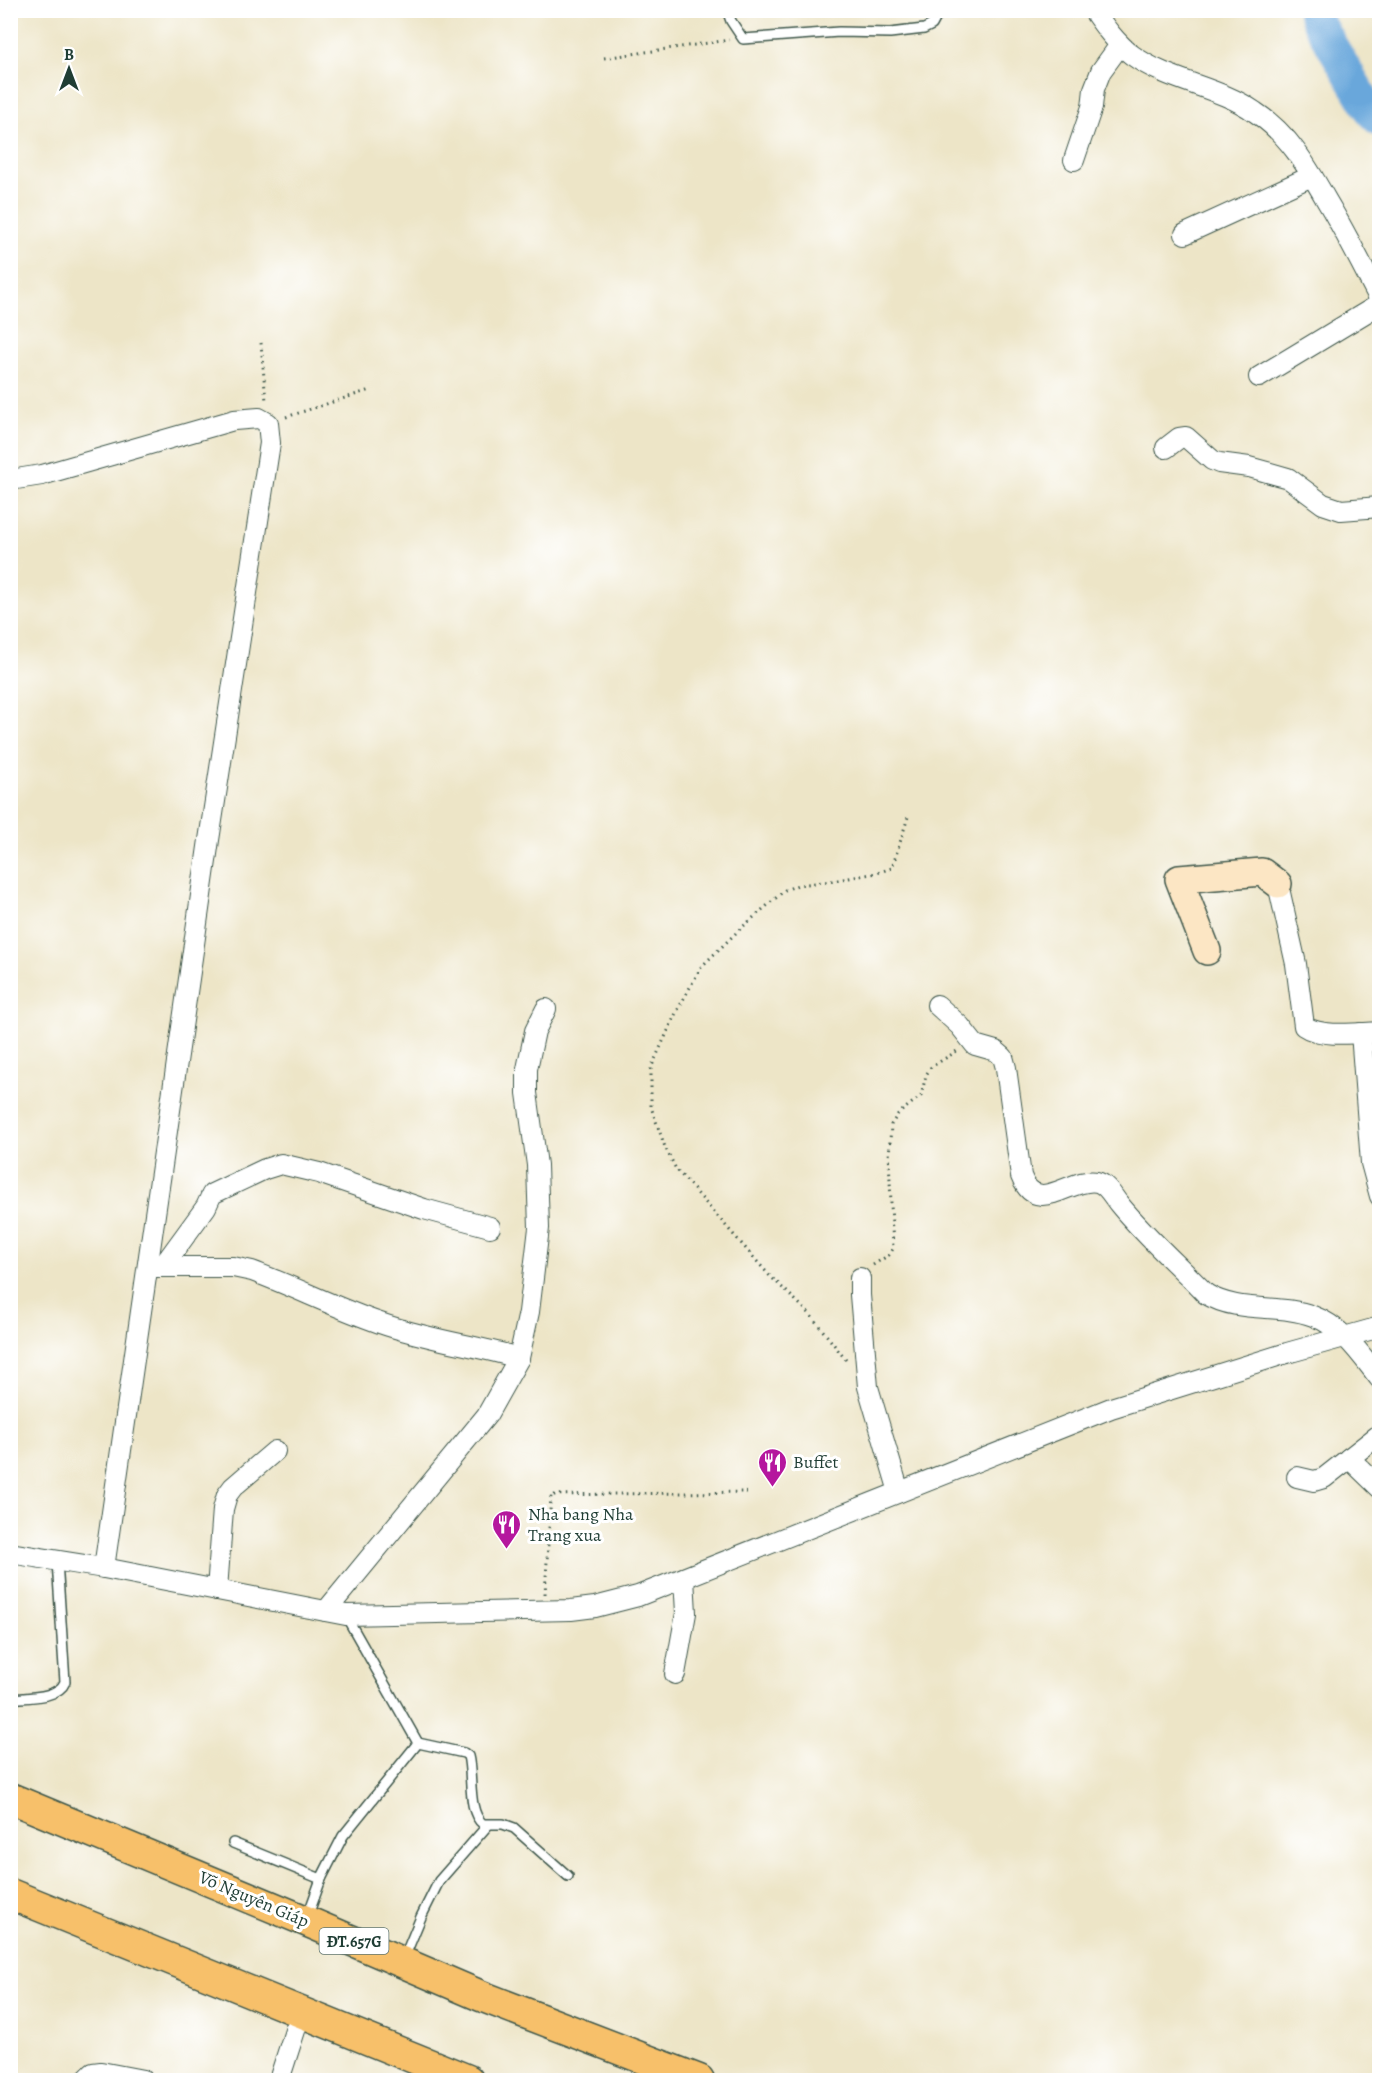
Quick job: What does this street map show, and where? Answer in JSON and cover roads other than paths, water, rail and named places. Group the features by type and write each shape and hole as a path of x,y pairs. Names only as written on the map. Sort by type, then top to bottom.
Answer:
{"main road":[{"path":"1207,951 1179,879 1262,872 1278,884"},
{"name":"Võ Nguyên Giáp","path":"10,1798 481,1996 699,2080"},
{"path":"10,1894 468,2080"}],"street":[{"path":"1093,10 1120,45 1133,56 1154,67 1223,94 1255,111 1288,139 1353,245 1380,302 1259,377"},
{"path":"1074,160 1092,107 1094,89 1101,71 1120,45"},
{"path":"1185,234 1312,176"},
{"path":"10,480 42,475 234,420 259,417 268,423 270,443 209,840 156,1267 104,1568"},
{"path":"1166,448 1179,438 1186,437 1212,460 1219,463 1249,466 1288,478 1323,504 1341,510 1380,507"},
{"path":"1278,884 1296,964 1304,1026 1320,1032 1370,1033 1371,1163 1380,1196"},
{"path":"937,1005 960,1026 975,1045 996,1051 1003,1057 1021,1176 1024,1184 1030,1190 1041,1194 1053,1194 1089,1182 1098,1182 1107,1188 1120,1206 1206,1294 1216,1301 1313,1315 1345,1336 1380,1379"},
{"path":"326,1611 487,1415 519,1358 530,1312 539,1228 537,1165 527,1093 527,1070 535,1031 546,1009"},
{"path":"156,1267 206,1207 212,1194 281,1164 319,1173 424,1209 490,1227"},
{"path":"156,1267 233,1267 252,1271 381,1324 425,1337 519,1358"},
{"path":"860,1278 868,1387 899,1492"},
{"path":"10,1553 104,1568 346,1615 571,1610 617,1602 684,1578 1111,1408 1380,1327"},
{"path":"1297,1477 1319,1480 1380,1434"},
{"path":"217,1590 223,1509 227,1495 233,1487 275,1451"},
{"path":"1349,1458 1380,1488"},
{"path":"675,1674 686,1613 684,1578"},
{"path":"279,2080 301,2012"},
{"path":"86,2080 93,2073 101,2072 143,2080"}],"lane":[{"path":"727,10 731,21 743,39 839,32 890,33 924,29 932,25 940,10"},
{"path":"10,1699 55,1693 62,1689 65,1682 57,1561"},
{"path":"346,1615 418,1743 464,1753 468,1756 476,1818 483,1824 503,1824 514,1828 568,1876"},
{"path":"306,1921 321,1879 343,1836 418,1743"},
{"path":"402,1962 439,1881 488,1825"},
{"path":"233,1843 321,1879"}],"waterway":[{"path":"1313,10 1320,26 1372,113 1380,121"}],"place":[{"name":"Buffet","path":"772,1488"},
{"name":"Nha bang Nha Trang xua","path":"507,1550"}]}
